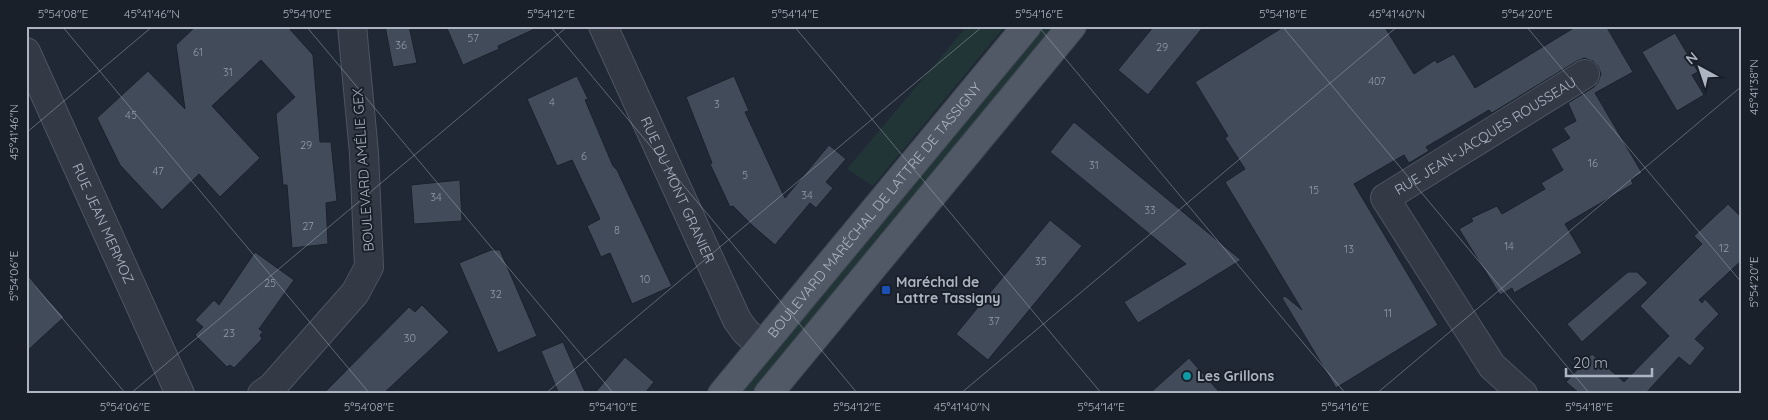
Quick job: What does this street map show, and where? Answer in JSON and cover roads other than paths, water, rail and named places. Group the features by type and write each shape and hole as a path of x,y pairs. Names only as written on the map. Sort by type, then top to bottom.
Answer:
{"main road":[{"name":"BOULEVARD MARÉCHAL DE LATTRE DE TASSIGNY","path":"722,394 1027,26"},
{"path":"776,391 1072,26"}],"street":[{"name":"BOULEVARD AMÉLIE GEX","path":"262,394 272,387 355,293 369,266 364,153 352,26"},
{"name":"RUE DU MONT GRANIER","path":"603,26 737,320 745,331 761,346"},
{"name":"RUE JEAN MERMOZ","path":"26,52 180,394"},
{"name":"RUE JEAN-JACQUES ROUSSEAU","path":"1523,394 1492,366 1385,198 1585,74"}],"place":[{"name":"Maréchal de Lattre Tassigny","path":"886,290"},
{"name":"Les Grillons","path":"1187,376"}]}
